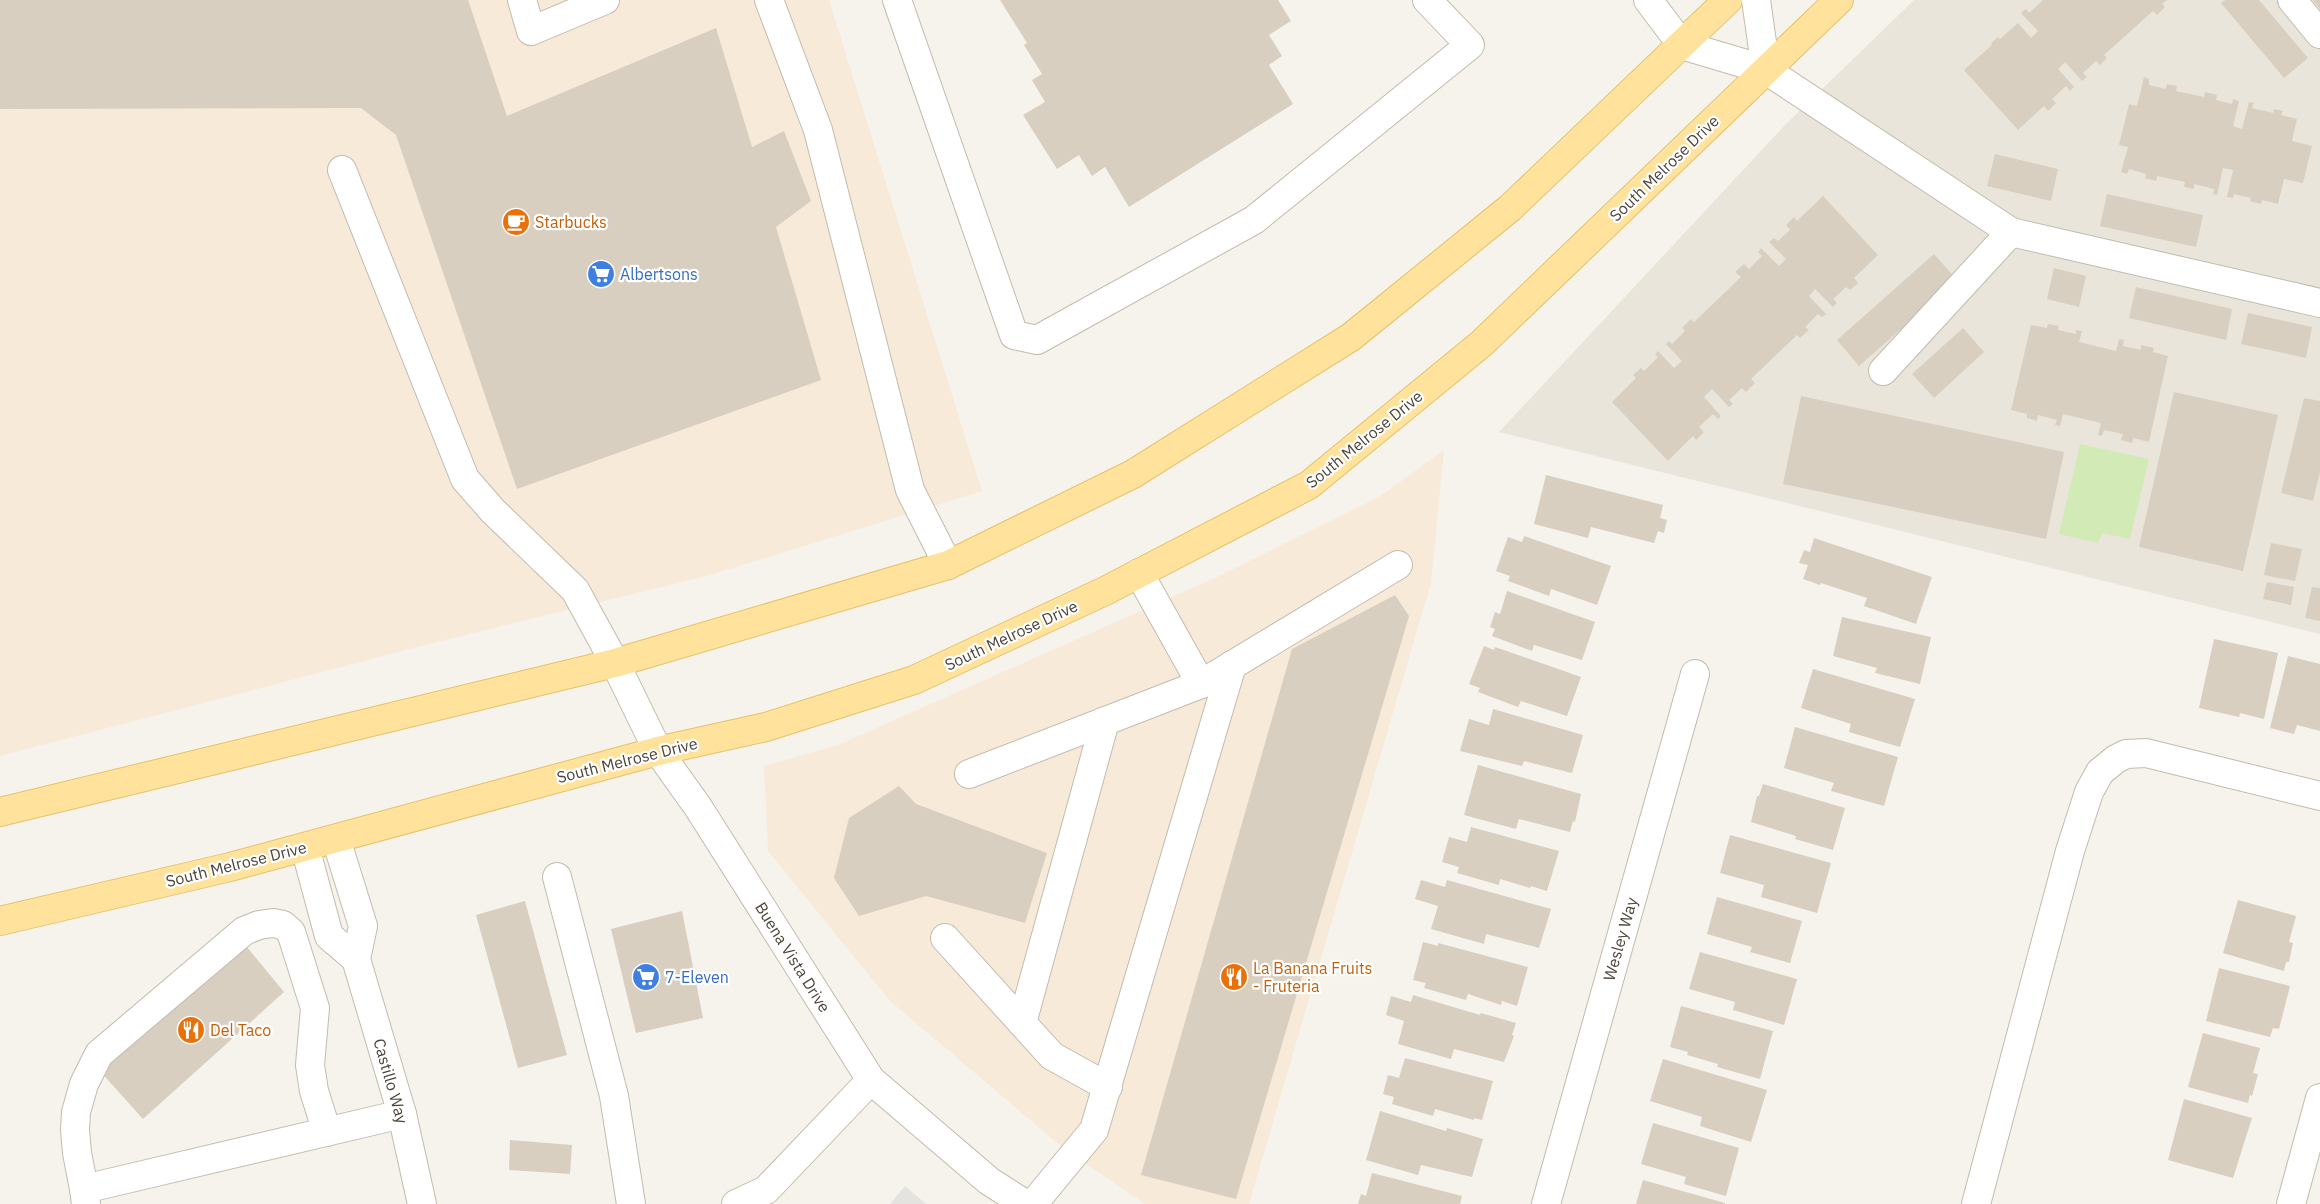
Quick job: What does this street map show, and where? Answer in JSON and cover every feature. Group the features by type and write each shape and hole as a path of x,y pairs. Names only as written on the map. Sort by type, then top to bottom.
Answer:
{"main road":[{"path":"0,812 615,664 948,565 1134,474 1351,337 1510,208 1728,0"},
{"name":"South Melrose Drive","path":"0,921 230,867 658,750 766,727 914,680 1139,573 1309,485 1481,344 1839,0"}],"street":[{"path":"522,0 531,30 605,0"},
{"path":"769,0 818,130 910,490 948,565"},
{"path":"897,0 1014,335 1037,340 1254,220 1470,45 1426,0"},
{"path":"1648,0 1682,45 1766,70 2010,232 2320,303"},
{"path":"1756,0 1766,70"},
{"path":"2292,0 2320,34"},
{"name":"Buena Vista Drive","path":"342,170 466,479 493,512 574,590 615,664 658,750 703,816 871,1080 989,1181 1024,1204"},
{"path":"1883,371 2010,232"},
{"path":"969,774 1201,684 1398,566"},
{"path":"1139,573 1201,684"},
{"path":"1033,1204 1094,1130 1232,666"},
{"name":"Wesley Way","path":"1546,1204 1695,674"},
{"path":"1022,1023 1105,721"},
{"path":"1976,1204 2070,851 2089,792 2100,772 2126,754 2146,753 2320,796"},
{"name":"Castillo Way","path":"336,839 363,926 356,960 402,1114 422,1204"},
{"path":"305,847 330,936 356,960"},
{"path":"557,877 614,1096 631,1204"},
{"path":"327,1132 314,1091 310,1065 316,1008 291,932 283,925 273,923 259,925 244,931 99,1054 84,1084 76,1112 75,1130 85,1197 327,1132 402,1114"},
{"path":"945,938 1052,1056 1108,1087"},
{"path":"736,1204 766,1190 871,1080"},
{"path":"2291,1204 2320,1098"}],"shaded area":[{"path":"0,0 829,0 982,491 710,575 425,645 0,756"},
{"path":"1914,0 2320,0 2320,634 1499,432 1786,124"},
{"path":"1444,450 1431,583 1249,1204 1145,1204 1067,1151 890,1001 768,851 764,766 838,745 1213,579 1379,497"},
{"path":"905,1186 926,1204 890,1204"}],"green space":[{"path":"2080,444 2149,459 2130,539 2102,533 2098,543 2059,534"}],"building":[{"path":"0,0 468,0 507,116 716,28 752,147 784,131 811,201 776,227 821,380 517,489 396,135 361,108 0,109"},
{"path":"1000,0 1278,0 1291,21 1269,35 1282,56 1269,65 1293,104 1129,207 1105,167 1092,176 1079,155 1057,169 1023,115 1045,102 1032,80 1042,74 1024,45 1027,43"},
{"path":"2043,0 2167,0 2162,4 2165,7 2157,15 2153,11 2104,55 2107,58 2100,65 2096,61 2083,73 2087,77 2082,81 2065,62 2058,69 2074,87 2070,91 2066,86 2052,99 2056,103 2048,111 2044,106 2018,130 1964,70 1992,45 1991,43 1998,37 2000,39 2018,23 2031,38 2038,31 2021,13 2026,9 2029,13"},
{"path":"2225,0 2259,0 2308,58 2284,78 2221,3"},
{"path":"2313,0 2320,0 2320,9"},
{"path":"2144,77 2149,79 2149,85 2166,89 2167,84 2177,86 2176,91 2204,97 2205,92 2217,95 2216,100 2232,104 2233,99 2239,101 2233,126 2242,129 2249,102 2254,103 2252,108 2273,113 2274,109 2283,111 2281,115 2297,119 2292,141 2312,146 2303,183 2284,179 2278,204 2262,200 2261,204 2250,201 2251,198 2234,194 2233,198 2227,197 2233,170 2223,168 2217,195 2213,194 2214,189 2194,184 2194,189 2184,187 2185,182 2157,176 2156,181 2145,178 2146,174 2129,169 2127,174 2121,172 2128,147 2119,145 2129,104 2137,106"},
{"path":"1995,154 2058,169 2051,201 1987,186"},
{"path":"2107,194 2203,215 2196,247 2100,226"},
{"path":"1823,196 1878,255 1854,278 1858,283 1850,290 1846,287 1833,299 1837,303 1833,307 1815,289 1809,296 1826,314 1822,317 1818,314 1805,327 1809,330 1800,338 1797,335 1751,379 1755,383 1746,392 1742,388 1729,400 1733,404 1729,407 1712,389 1704,397 1721,416 1718,419 1713,414 1699,427 1704,432 1696,440 1693,436 1668,461 1612,402 1636,378 1633,375 1641,368 1644,371 1658,357 1655,354 1658,351 1674,368 1682,361 1666,344 1669,341 1672,344 1685,331 1682,328 1691,319 1694,322 1741,277 1735,272 1744,264 1749,269 1762,256 1758,252 1761,248 1779,266 1786,259 1769,242 1774,238 1778,241 1790,230 1786,225 1794,217 1797,221"},
{"path":"1934,254 1957,280 1859,366 1837,340"},
{"path":"2054,268 2086,276 2079,307 2047,299"},
{"path":"2136,287 2232,309 2226,340 2129,318"},
{"path":"2248,313 2312,327 2306,358 2241,344"},
{"path":"2048,324 2059,326 2058,330 2076,334 2076,330 2082,331 2079,342 2116,351 2119,339 2124,340 2123,346 2141,350 2141,345 2154,348 2153,352 2168,356 2149,442 2133,438 2132,443 2121,440 2123,434 2104,430 2102,436 2098,435 2101,423 2063,414 2060,426 2055,425 2057,420 2038,415 2037,421 2027,418 2027,414 2011,410 2031,325 2047,328"},
{"path":"1963,328 1984,352 1934,398 1912,374"},
{"path":"2174,392 2278,415 2243,571 2139,547"},
{"path":"1801,396 2064,452 2046,539 1783,484"},
{"path":"2304,398 2320,401 2320,472 2313,501 2281,493"},
{"path":"1546,475 1663,505 1660,518 1667,520 1664,533 1658,531 1654,543 1591,527 1588,538 1534,524"},
{"path":"1524,536 1611,566 1597,605 1551,589 1549,596 1508,581 1510,576 1496,571 1508,537 1522,542"},
{"path":"1814,538 1932,577 1916,624 1864,606 1867,598 1803,579 1808,565 1799,563 1804,550 1810,552"},
{"path":"2271,543 2302,549 2295,581 2264,575"},
{"path":"2267,582 2294,587 2291,605 2263,599"},
{"path":"2312,587 2320,588 2320,621 2305,618"},
{"path":"1507,591 1595,622 1582,660 1534,645 1532,651 1492,636 1495,629 1490,627 1495,612 1500,614"},
{"path":"1395,595 1409,616 1236,1199 1141,1175 1292,649"},
{"path":"1842,617 1931,637 1920,684 1875,673 1877,668 1833,656"},
{"path":"2214,639 2278,653 2264,719 2240,713 2239,717 2199,708"},
{"path":"1484,646 1494,650 1495,647 1581,677 1567,716 1521,701 1518,707 1478,692 1480,688 1469,684"},
{"path":"2288,656 2320,664 2320,731 2297,725 2294,734 2270,728"},
{"path":"1813,669 1915,699 1900,747 1849,732 1851,724 1801,708"},
{"path":"1493,709 1583,735 1572,773 1524,761 1522,766 1460,751 1469,719 1489,725"},
{"path":"1795,727 1898,757 1884,806 1831,791 1834,783 1784,768"},
{"path":"1478,765 1581,794 1575,822 1573,821 1570,832 1519,819 1516,829 1464,815"},
{"path":"1763,784 1845,808 1833,850 1795,839 1796,836 1751,822 1757,796 1759,796"},
{"path":"899,786 916,804 1047,853 1025,923 926,896 859,916 834,878 849,818"},
{"path":"1471,827 1559,851 1547,891 1500,879 1499,885 1457,873 1459,867 1442,862 1449,837 1467,842"},
{"path":"1730,835 1831,863 1817,913 1761,897 1764,885 1720,873"},
{"path":"1421,880 1445,887 1447,880 1551,909 1539,948 1486,934 1484,944 1431,929 1438,906 1415,899"},
{"path":"1717,897 1802,921 1790,963 1750,952 1752,947 1707,934"},
{"path":"2238,900 2296,916 2289,942 2293,943 2289,962 2286,962 2284,971 2223,953"},
{"path":"525,901 567,1055 518,1068 476,915"},
{"path":"682,911 703,1018 636,1033 611,929"},
{"name":"Del Taco","path":"242,941 284,992 143,1119 97,1068"},
{"path":"1423,942 1438,946 1438,943 1528,967 1517,1006 1502,1001 1501,1005 1468,994 1466,1000 1424,988 1426,983 1413,980"},
{"path":"1700,952 1797,979 1784,1025 1733,1010 1735,1002 1689,989"},
{"path":"2219,968 2290,986 2279,1029 2273,1028 2270,1037 2206,1021"},
{"path":"1413,995 1480,1015 1481,1013 1516,1023 1512,1035 1514,1036 1504,1062 1454,1049 1451,1059 1398,1044 1404,1021 1386,1015 1391,996 1411,1002"},
{"path":"1681,1006 1773,1031 1760,1079 1717,1067 1718,1064 1687,1055 1688,1052 1670,1047"},
{"path":"2203,1033 2260,1048 2253,1073 2258,1074 2248,1103 2188,1087"},
{"path":"1405,1058 1493,1081 1482,1120 1474,1118 1474,1120 1435,1109 1433,1116 1392,1104 1394,1097 1383,1094 1388,1075 1399,1078"},
{"path":"1663,1059 1767,1090 1751,1142 1700,1126 1702,1117 1650,1101"},
{"path":"2184,1099 2252,1118 2233,1178 2168,1160"},
{"path":"1380,1111 1446,1131 1447,1128 1483,1139 1472,1177 1421,1165 1418,1175 1366,1160"},
{"path":"1653,1123 1739,1148 1726,1196 1684,1184 1686,1177 1641,1164"},
{"path":"510,1140 572,1145 570,1174 509,1170"},
{"path":"1372,1173 1462,1196 1460,1204 1358,1204 1361,1194 1366,1196"},
{"path":"1643,1180 1725,1203 1725,1204 1636,1204"}],"place":[{"name":"Starbucks","path":"516,222"},
{"name":"Albertsons","path":"601,274"},
{"name":"7-Eleven","path":"646,977"},
{"name":"La Banana Fruits - Fruteria","path":"1234,977"},
{"name":"Del Taco","path":"191,1030"}]}
